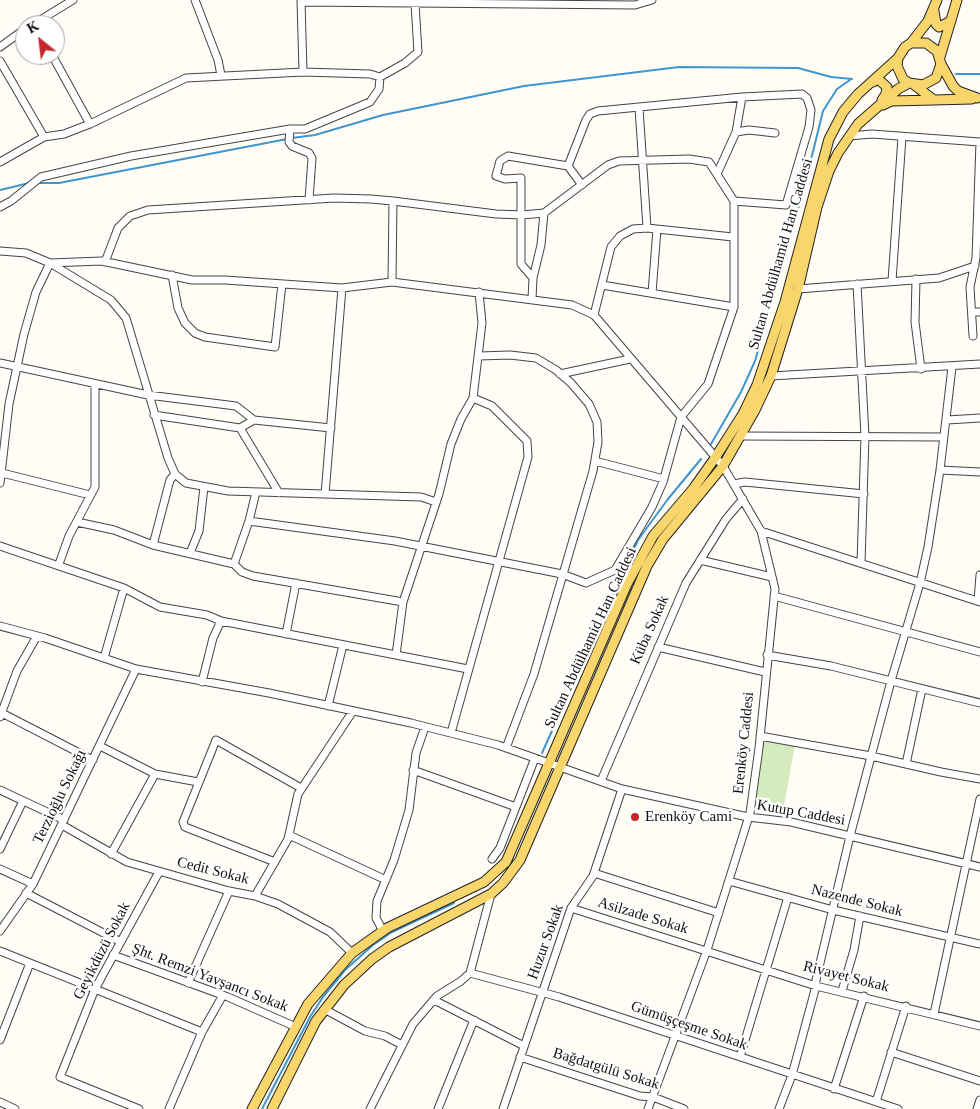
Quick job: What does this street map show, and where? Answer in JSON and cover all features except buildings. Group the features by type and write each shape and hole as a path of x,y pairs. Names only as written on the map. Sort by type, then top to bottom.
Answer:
{"main road":[{"path":"911,84 923,85 936,78 957,0"},
{"path":"936,4 936,24 944,26 951,21"},
{"path":"912,43 928,21 936,4"},
{"path":"934,100 899,73 898,58 905,46 919,42 932,46 958,91 978,98"},
{"name":"Sultan Abdülhamid Han Caddesi","path":"252,1109 308,1004 352,953 382,931 484,882 498,872 512,851 627,584 653,536 693,488 743,414 766,358 785,302 829,139 843,112 871,82 898,58"},
{"path":"871,82 878,79 887,87 886,94 875,108"},
{"name":"Sultan Abdülhamid Han Caddesi","path":"272,1109 307,1038 324,1009 358,972 389,947 492,894 520,860 647,566 663,539 723,466 771,376 798,289 829,171 849,136 875,108 898,88 911,84"},
{"path":"875,108 891,101 978,98"}],"street":[{"path":"49,15 73,0"},
{"path":"195,0 218,60 221,75"},
{"path":"303,72 301,1 527,2 635,5 652,0"},
{"path":"0,162 44,137 64,134 90,124 186,78 303,72 370,74 380,77 405,63 418,52 415,3"},
{"path":"0,47 15,36"},
{"path":"0,61 44,137"},
{"path":"58,65 90,124"},
{"path":"0,207 11,201 41,177 131,156 289,136 370,102 380,88 380,77"},
{"path":"568,166 590,114 598,111 742,97 802,94 807,98 811,110 809,127 786,205 734,201"},
{"path":"717,174 736,132 742,97"},
{"path":"639,108 647,228"},
{"path":"736,132 749,130 775,133"},
{"path":"849,136 872,134 980,142 977,261 970,287 973,336"},
{"path":"289,136 292,146 311,155 309,200"},
{"path":"892,281 902,137"},
{"path":"533,278 522,264 521,178 505,179 496,176 500,161 508,156 568,166 582,185"},
{"path":"105,262 118,228 130,216 148,210 334,198 393,201 496,214 522,215 544,213 608,165 619,161 689,159 709,162 734,201 734,307 708,384 681,417 664,479 652,507 615,570 586,583 572,580 562,574 421,546 353,534 249,521"},
{"path":"392,282 393,201"},
{"path":"532,299 533,278 541,245 544,213"},
{"path":"50,263 105,262 192,280 342,288 392,282 572,305 594,316 611,247 620,236 633,229 647,228 733,237"},
{"path":"652,292 656,229"},
{"path":"0,250 26,253 50,263 112,300 126,318 154,415 175,474 186,483 204,487 256,492 420,497 436,502"},
{"path":"798,289 939,278 977,261"},
{"path":"50,263 36,292 24,334 19,367 9,404 1,478 90,494"},
{"path":"172,276 178,308 185,323 195,333 205,337 275,347 282,284"},
{"path":"916,279 915,322 920,369"},
{"path":"857,284 865,436 861,563"},
{"path":"602,285 734,307"},
{"path":"326,494 342,288"},
{"path":"396,655 403,602 436,502 451,444 461,419 473,398 482,323 479,292"},
{"path":"972,312 980,312"},
{"name":"Erenköy Caddesi","path":"594,316 723,466 762,531 774,596 760,736 748,817 707,950 648,1109"},
{"path":"479,356 510,355 536,358 560,374 589,404 598,422 598,442 595,461 534,674 506,748"},
{"path":"560,374 630,359"},
{"path":"0,363 148,395 236,406 254,420 331,428"},
{"path":"771,376 920,369 980,364"},
{"path":"779,1109 792,1075 816,986 850,836 891,681 920,583 928,547 940,470 952,367"},
{"path":"58,564 95,487 95,384"},
{"path":"451,733 528,457 527,441 492,406 473,398"},
{"path":"154,415 240,428 254,420"},
{"path":"947,420 980,418"},
{"path":"240,428 279,493"},
{"path":"740,436 943,438"},
{"path":"595,461 664,479"},
{"path":"940,470 980,472"},
{"path":"153,545 170,480 175,474"},
{"path":"734,484 745,482 864,494"},
{"path":"190,553 199,531 204,487"},
{"path":"234,564 249,521 256,492"},
{"name":"Küba Sokak","path":"601,781 686,583 726,519 743,499"},
{"path":"77,522 114,530 153,545 234,564 242,572 253,576 403,602"},
{"path":"762,531 979,602 980,575"},
{"path":"0,546 58,564 124,588 160,607 208,615 221,622 468,668"},
{"path":"700,560 772,577"},
{"path":"286,634 296,583"},
{"path":"104,658 124,588"},
{"path":"774,596 980,652"},
{"path":"202,682 213,638 221,622"},
{"name":"Kutup Caddesi","path":"0,626 37,636 136,669 353,711 451,733 506,748 622,789 748,817 791,822 980,867"},
{"path":"37,636 17,671 1,714 93,760"},
{"path":"328,706 343,645"},
{"path":"658,647 765,672"},
{"path":"767,655 831,666 980,703"},
{"name":"Terzioğlu Sokağı","path":"0,931 32,884 136,669"},
{"path":"906,764 922,688"},
{"path":"256,896 289,835 294,806 301,788 353,711"},
{"path":"382,931 376,918 377,901 386,880 409,810 413,770 425,727"},
{"path":"760,736 872,756 980,779"},
{"path":"275,862 185,827 183,822 216,740 301,788"},
{"path":"100,746 155,774 198,782"},
{"path":"492,859 500,848 535,758"},
{"path":"413,770 516,807"},
{"path":"111,854 155,774"},
{"name":"Huzur Sokak","path":"503,1109 571,908 594,873 622,789"},
{"name":"Cedit Sokak","path":"0,790 63,822 111,854 127,862 229,891 256,896 278,904 330,932 352,953"},
{"path":"934,1014 980,799"},
{"path":"0,849 23,801"},
{"path":"289,835 386,880"},
{"path":"0,869 32,884"},
{"name":"Geyikdüzü Sokak","path":"138,1109 60,1077 95,988 159,872"},
{"path":"594,873 719,913"},
{"name":"Nazende Sokak","path":"729,880 833,910 980,944"},
{"path":"188,984 229,891"},
{"path":"26,893 121,942"},
{"path":"370,1109 413,1024 434,1000 470,973 492,894"},
{"path":"740,1058 788,897"},
{"name":"Asilzade Sokak","path":"571,908 707,950"},
{"path":"842,991 854,950 860,916"},
{"name":"Rivayet Sokak","path":"707,950 816,986 906,1006 980,1026"},
{"path":"0,951 95,988 102,994 202,1032"},
{"name":"Şht. Remzi Yavşancı Sokak","path":"113,955 188,984 223,995 296,1027"},
{"path":"0,1040 30,963"},
{"name":"Gümüşçeşme Sokak","path":"470,973 542,994 559,997 898,1109"},
{"path":"169,1109 202,1032 223,995"},
{"path":"834,1089 864,996"},
{"path":"434,1000 524,1046"},
{"path":"876,1102 906,1006"},
{"path":"324,1009 365,1031 397,1040 402,1045"},
{"path":"438,1109 474,1020"},
{"path":"891,1052 980,1081"},
{"name":"Bağdatgülü Sokak","path":"520,1057 640,1096 653,1097 684,1109"},
{"path":"977,1109 980,1100"},
{"path":"0,1102 15,1109"}],"green space":[{"path":"763,741 795,745 782,816 755,811"}],"waterway":[{"path":"292,138 315,135 383,115 524,86 679,67 798,68 831,77 852,79"},
{"path":"956,74 980,74"},
{"path":"711,444 741,392 755,361 803,192 823,111 837,89 850,80"},
{"path":"36,183 59,183 287,139"},
{"path":"0,190 29,183"},
{"path":"542,753 638,540 701,459"},
{"path":"262,1109 310,1017 323,997 345,970 373,945 392,932 454,903"}],"place":[{"name":"Erenköy Cami","path":"635,817"}]}
